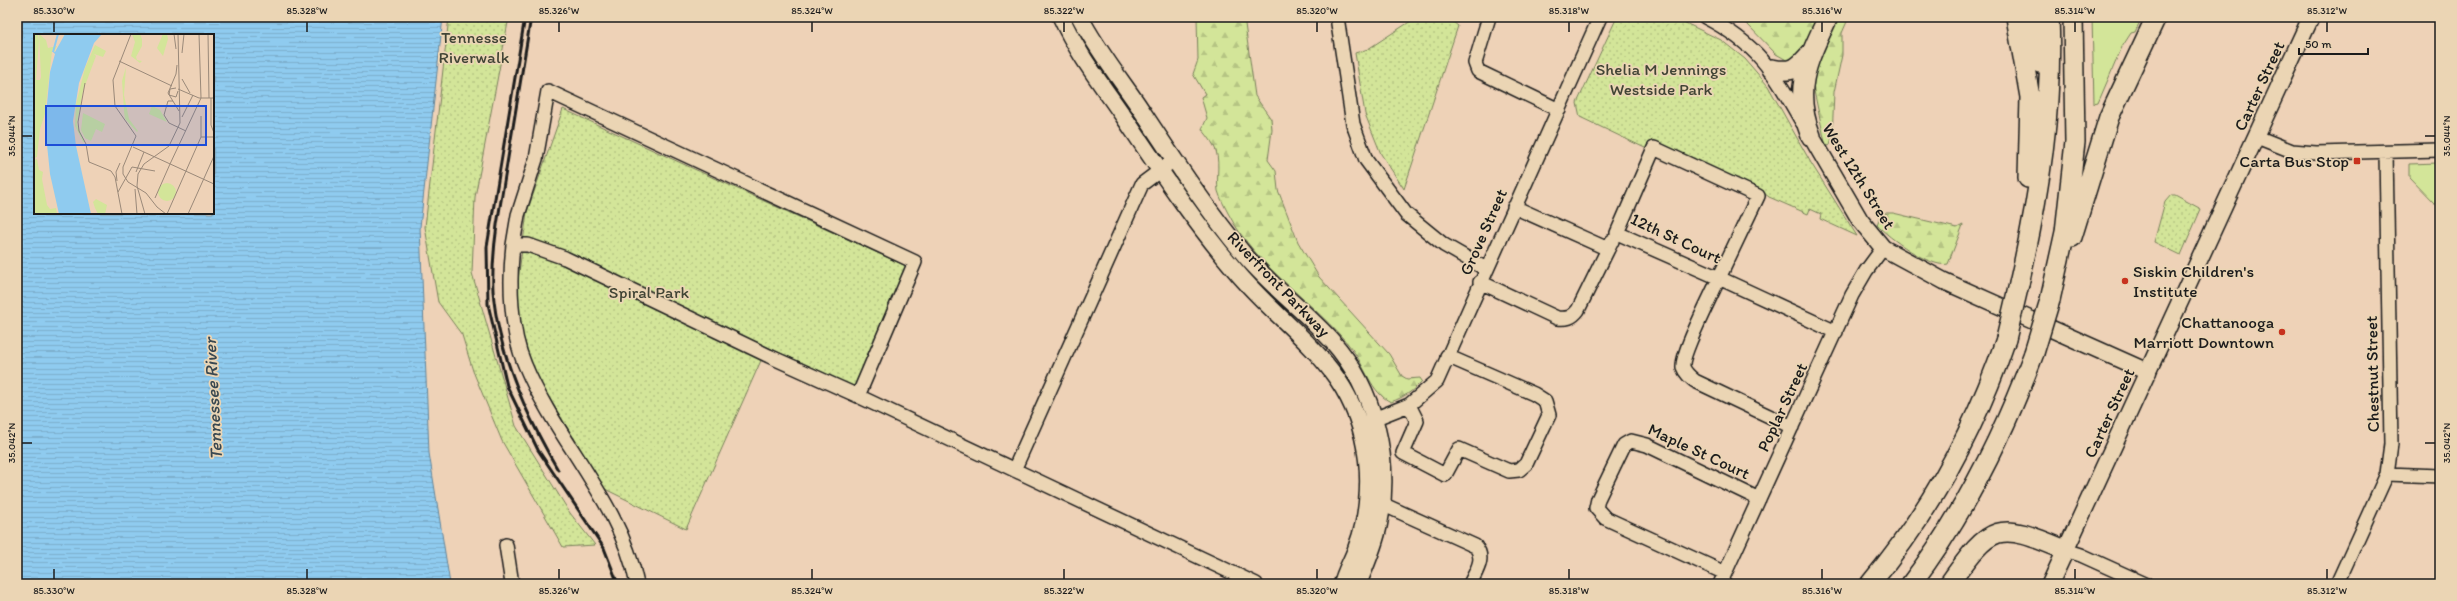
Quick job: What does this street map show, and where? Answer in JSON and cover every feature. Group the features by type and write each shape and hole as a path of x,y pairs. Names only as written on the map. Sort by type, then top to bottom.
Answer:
{"highway":[{"path":"1810,136 1805,123 1801,97 1805,69 1828,17"},
{"path":"2016,17 2030,97 2031,134 2028,182 2033,224"},
{"path":"2031,17 2036,39 2047,116"},
{"path":"1870,584 1931,499 1951,465 1984,395 2006,339 2033,224 2047,116 2049,17"},
{"path":"1910,584 1962,510 2006,426 2034,353 2050,300 2060,261 2069,205 2074,142 2073,17"},
{"path":"2060,261 2076,229 2114,103 2156,17"},
{"path":"1772,69 1787,72 1799,67 1812,52"},
{"path":"1949,584 1976,547 1995,534 2009,532 2023,533 2065,550"}],"main road":[{"name":"Riverfront Parkway","path":"1061,17 1082,55 1199,227 1236,273 1316,350 1335,373 1349,398 1359,425 1367,459 1368,489 1363,527 1342,584"},
{"name":"Riverfront Parkway","path":"1080,17 1204,204 1244,255 1332,341 1357,374 1374,419 1382,454 1384,485 1380,524 1371,554 1358,584"},
{"name":"Carter Street","path":"2050,584 2311,17"},
{"name":"West 12th Street","path":"1810,136 1860,220 1883,248 1944,281 2148,372"}],"street":[{"path":"1337,17 1354,124 1366,160 1406,214 1444,245 1486,270"},
{"path":"1489,17 1475,63 1478,71 1559,110"},
{"name":"Grove Street","path":"1359,425 1409,405 1437,381 1480,282 1600,17"},
{"name":"West 12th Street","path":"1705,17 1727,28 1772,69 1810,136"},
{"path":"637,584 625,545 604,502 547,410 524,364 517,337 511,292 513,245 518,215 536,159 548,91 915,262 858,396"},
{"path":"2257,137 2292,151 2316,153 2440,150"},
{"name":"12th St Court","path":"1654,148 1758,196 1719,278 1617,233 1654,148"},
{"name":"Chestnut Street","path":"2337,584 2387,474 2391,444 2386,152"},
{"path":"1014,470 1142,184 1174,160"},
{"path":"1514,207 1608,249"},
{"path":"1480,282 1557,318 1574,316 1617,233"},
{"path":"513,245 528,245 565,258 769,356 858,396 1256,584"},
{"name":"Poplar Street","path":"1722,578 1858,285 1883,248"},
{"path":"1792,427 1695,381 1687,374 1683,367 1687,349 1719,278 1836,332"},
{"path":"1409,405 1417,421 1403,453 1446,475 1458,449 1509,471 1519,470 1526,464 1549,415 1545,401 1534,394 1447,356"},
{"name":"Maple St Court","path":"1722,578 1605,518 1596,508 1598,500 1624,445 1631,441 1647,445 1759,499"},
{"path":"2387,474 2440,476"},
{"path":"1382,504 1475,546 1480,551 1481,558 1470,584"},
{"path":"506,545 512,584"},
{"path":"2065,550 2081,555 2145,584"}],"green space":[{"name":"Tennesse Riverwalk","path":"449,17 509,17 475,197 472,273 516,426 570,513 595,545 563,547 502,441 473,371 462,335 438,302 425,227"},
{"path":"1197,17 1244,17 1255,96 1271,119 1272,130 1268,160 1276,171 1278,190 1298,242 1319,277 1389,354 1402,376 1407,379 1420,378 1422,381 1404,396 1391,402 1378,392 1352,349 1321,315 1270,268 1254,251 1240,233 1228,213 1218,191 1218,162 1216,151 1202,129 1207,118 1201,97 1205,94 1193,74 1198,60"},
{"path":"1417,17 1447,17 1458,26 1404,189 1381,154 1365,114 1355,53 1368,49"},
{"name":"Shelia M Jennings Westside Park","path":"1617,17 1673,17 1721,40 1745,59 1768,86 1811,163 1857,236 1820,219 1821,214 1810,209 1808,214 1769,197 1760,190 1652,140 1647,149 1580,117 1577,103"},
{"path":"1735,17 1818,17 1801,51 1790,62 1776,54 1748,25"},
{"path":"1831,17 1849,17 1842,33 1842,55 1834,92 1832,138 1830,145 1826,147 1813,86 1813,74"},
{"path":"2092,17 2142,17 2135,32 2131,33 2122,47 2098,103 2094,104"},
{"name":"Spiral Park","path":"563,109 906,266 857,388 767,347 686,529 603,488 561,421 533,369 521,329 517,288 527,212"},
{"path":"2438,163 2438,203 2434,203 2409,177 2409,164"},
{"path":"2171,195 2175,195 2201,209 2181,255 2154,242 2165,202"},
{"path":"1881,213 1893,213 1957,228 1963,225 1948,264 1931,262 1910,251 1890,237 1877,225"}],"water":[{"name":"Tennessee River","path":"23,17 443,17 420,227 429,453 450,584 17,584 17,78"}],"railway":[{"path":"525,17 487,247 488,304 507,386 538,450 604,548 618,584"},
{"path":"531,17 497,225 493,291 501,338 516,384 535,429 558,470"}],"place":[{"name":"Carta Bus Stop","path":"2357,161"},
{"name":"Siskin Children's Institute","path":"2125,281"},
{"name":"Chattanooga Marriott Downtown","path":"2282,332"}]}
